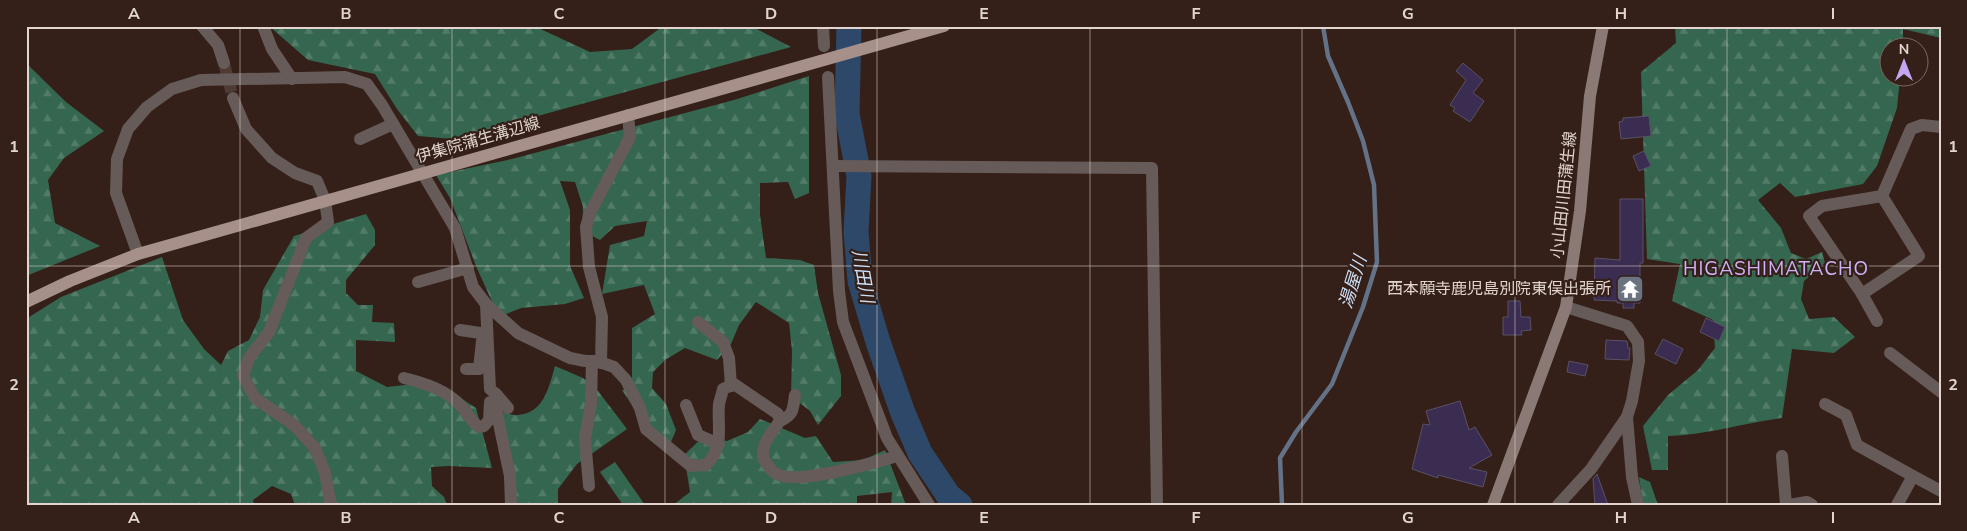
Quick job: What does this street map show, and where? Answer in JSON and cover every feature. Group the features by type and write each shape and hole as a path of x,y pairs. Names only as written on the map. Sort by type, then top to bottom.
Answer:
{"main road":[{"name":"伊集院蒲生溝辺線","path":"26,302 70,281 138,254 944,26"},
{"name":"小山田川田蒲生線","path":"1493,505 1566,307 1580,212 1590,96 1603,26"}],"street":[{"path":"202,26 218,45 224,63"},
{"path":"263,26 272,50 292,79"},
{"path":"823,26 824,46"},
{"path":"138,254 116,193 117,159 128,129 147,107 172,89 202,80 345,77 367,84 382,105 455,228 473,286 486,304 518,333 570,358 614,367 626,380 640,408 646,429 691,466 706,465 714,457 719,444 720,404 723,389 734,384 778,414 780,421"},
{"path":"828,77 839,291 843,322 887,438 929,505"},
{"path":"233,98 246,129 272,158 295,172 317,181 325,200 328,222 306,238 269,332 249,358 243,376 255,398 294,424 315,448 325,473 331,505"},
{"path":"589,486 585,438 602,317 589,267 586,227 590,213 630,137 628,115"},
{"path":"1882,196 1911,129 1922,125 1941,127"},
{"path":"360,140 395,128"},
{"path":"834,166 1152,168 1156,505"},
{"path":"1862,294 1920,256 1882,196"},
{"path":"1877,321 1862,294 1809,216 1822,206 1882,196"},
{"path":"418,282 468,268"},
{"path":"466,369 479,369 485,334 486,304"},
{"path":"1558,505 1591,469 1627,417 1632,401 1639,361 1638,342 1627,326 1566,307"},
{"path":"698,322 723,342 729,358 731,386"},
{"path":"460,330 485,334"},
{"path":"485,334 493,392 510,476 511,505"},
{"path":"1890,352 1941,392"},
{"path":"404,378 434,388 447,395 460,405 473,423 479,427 484,426 489,420 493,392"},
{"path":"493,392 508,408"},
{"path":"795,395 793,409 789,417 780,421 770,434 763,448 764,461 776,474 803,478 898,456"},
{"path":"1825,404 1846,415 1857,445 1941,491"},
{"path":"686,405 698,435 719,444"},
{"path":"1627,417 1632,478 1638,505"},
{"path":"1782,456 1787,505 1807,502 1812,505"},
{"path":"1897,505 1913,476"}],"green space":[{"path":"269,26 534,26 590,52 632,49 663,26 751,26 791,47 453,139 418,136 397,109 375,74 308,60"},
{"path":"1675,26 1941,26 1941,38 1903,29 1903,38 1880,38 1880,88 1899,88 1897,108 1877,166 1863,184 1795,197 1780,183 1758,200 1781,228 1791,253 1806,259 1822,252 1825,263 1804,281 1801,299 1809,319 1834,317 1855,337 1834,353 1792,349 1782,418 1711,431 1668,436 1668,470 1652,470 1643,426 1668,395 1698,370 1715,348 1713,320 1672,301 1680,264 1647,259 1641,72 1676,43"},
{"path":"26,63 66,102 104,131 64,158 48,180 55,223 100,246 26,276"},
{"path":"809,76 809,193 795,199 788,182 760,183 760,215 766,258 800,260 814,265 818,293 841,375 841,396 818,425 810,411 791,396 792,351 789,323 756,302 739,325 731,344 717,360 685,348 665,360 653,372 652,388 666,404 676,430 668,449 637,413 622,390 632,388 632,328 655,314 644,285 602,294 610,245 644,236 647,221 615,226 600,240 582,231 583,207 575,182 560,181 570,210 570,266 584,298 565,304 521,308 499,317 476,266 450,198 436,175 512,159 734,100"},
{"path":"366,214 375,230 375,245 346,280 346,293 358,305 373,305 372,322 394,323 395,342 356,340 356,371 387,387 422,383 453,393 476,408 492,468 431,467 432,486 444,497 447,505 295,505 291,494 272,486 253,500 254,505 26,505 26,319 61,297 162,257 183,320 204,349 221,365 228,351 249,340 260,317 263,290 294,236"},
{"path":"555,366 583,378 598,391 627,429 577,464 558,489 558,505 507,505 499,411 516,415 527,413 534,409 540,404 548,390"},
{"path":"760,419 805,438 816,436 833,462 863,460 885,450 906,505 891,505 892,492 857,496 857,505 673,505 690,492 684,455 703,437 727,441 748,432"},
{"path":"615,462 645,505 623,505 600,472"},
{"path":"1639,477 1650,482 1658,505 1643,505"}],"building":[{"path":"1463,63 1483,80 1473,93 1484,101 1470,122 1453,111 1455,108 1450,105 1466,80 1456,71"},
{"path":"1649,116 1651,136 1621,139 1619,122 1623,121 1623,118"},
{"path":"1644,151 1651,166 1639,171 1633,156"},
{"path":"1620,199 1643,199 1643,263 1640,263 1640,303 1634,303 1634,308 1623,308 1623,303 1617,303 1617,301 1594,300 1595,258 1620,260"},
{"path":"1508,301 1520,301 1521,317 1530,317 1531,330 1521,331 1522,335 1503,335 1503,317 1508,317"},
{"path":"1706,318 1725,327 1719,341 1700,332"},
{"path":"1663,339 1683,349 1676,364 1655,354"},
{"path":"1606,340 1627,341 1628,348 1630,348 1629,360 1605,359"},
{"path":"1569,361 1588,365 1585,376 1567,372"},
{"path":"1460,401 1469,430 1475,427 1492,455 1469,468 1487,472 1483,487 1438,475 1438,478 1412,469 1423,424 1430,425 1426,411"},
{"path":"1597,474 1608,505 1595,505 1593,479"}],"waterway":[{"name":"川田川","path":"849,26 847,114 859,176 856,232 860,281 878,342 903,413 920,453 948,495 960,505"},
{"name":"湯屋川","path":"1282,505 1280,458 1296,432 1332,384 1363,307 1377,262 1374,185 1363,141 1328,56 1323,26"}],"tunnel":[{"path":"224,63 233,98"}],"place":[{"name":"西本願寺鹿児島別院東俣出張所","path":"1630,289"}],"district":[{"name":"HIGASHIMATACHO","path":"1776,269"}]}
